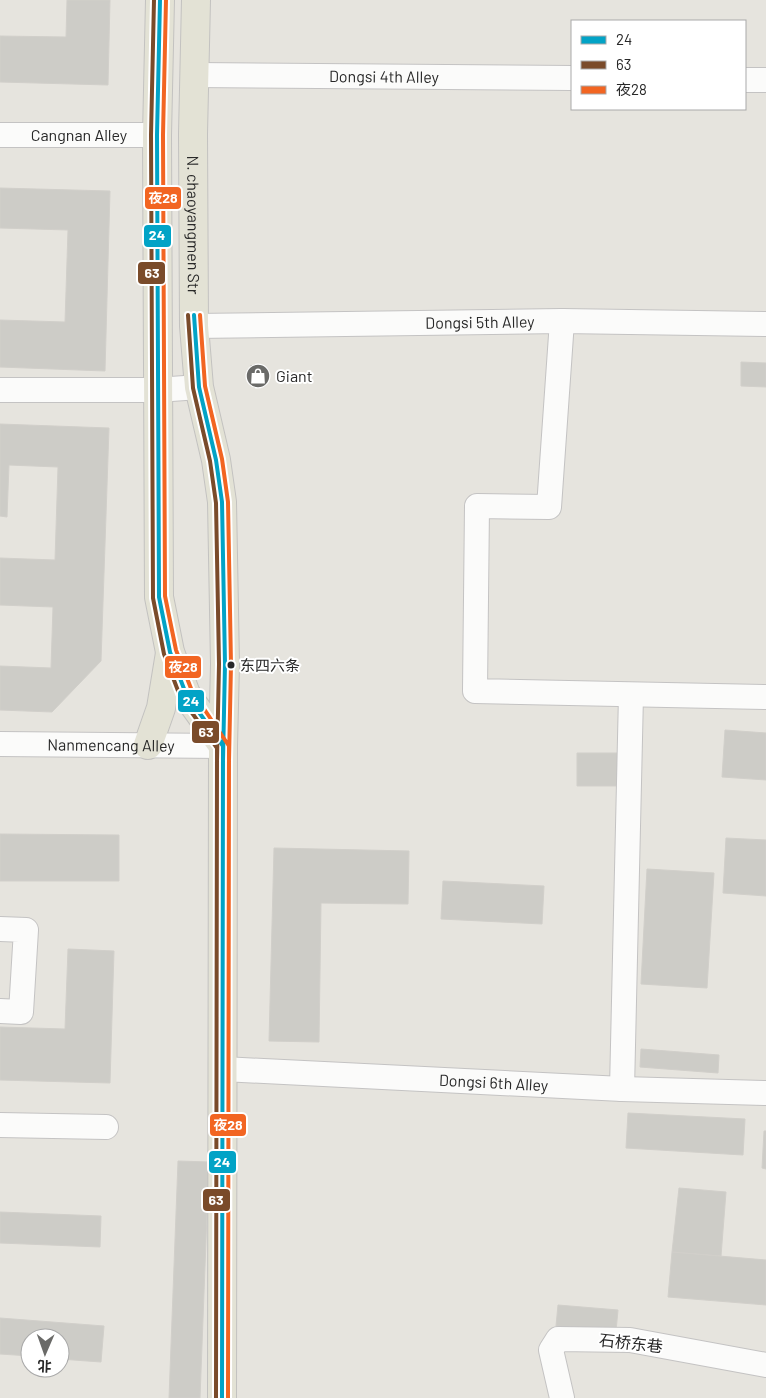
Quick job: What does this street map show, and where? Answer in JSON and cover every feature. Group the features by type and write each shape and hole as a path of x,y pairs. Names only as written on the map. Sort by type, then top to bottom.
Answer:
{"main road":[{"path":"160,0 157,135 159,596 170,652 186,694 224,746 222,1398"},
{"name":"N. chaoyangmen Str","path":"196,0 193,134 194,326 199,387 216,460 222,502 226,664 224,746"},
{"path":"148,745 161,708 170,652"}],"street":[{"name":"Dongsi 4th Alley","path":"195,75 571,78"},
{"path":"746,80 766,80"},
{"name":"Cangnan Alley","path":"0,135 157,135"},
{"name":"Dongsi 5th Alley","path":"194,326 562,321 766,324"},
{"path":"562,321 549,508 477,506 475,691 766,697"},
{"path":"0,390 157,390 199,387"},
{"path":"622,1089 631,695"},
{"name":"Nanmencang Alley","path":"0,744 224,746"},
{"path":"0,929 26,930 21,1012 0,1011"},
{"name":"Dongsi 6th Alley","path":"223,1069 622,1089 766,1093"},
{"path":"0,1124 106,1127"},
{"name":"石桥东巷","path":"562,1398 551,1350 558,1339 630,1340 766,1366"}],"building":[{"path":"67,0 110,0 108,85 0,82 0,36 66,37"},
{"path":"0,188 110,191 105,371 0,367 0,320 65,322 68,230 0,228"},
{"path":"741,362 766,363 766,387 741,386"},
{"path":"0,424 109,428 101,661 52,712 0,710 0,666 51,668 53,607 0,605 0,558 55,560 58,467 9,465 7,517 0,516"},
{"path":"725,730 766,733 766,780 722,777"},
{"path":"577,753 618,753 617,786 577,786"},
{"path":"0,834 119,835 119,881 0,881"},
{"path":"726,838 766,840 766,896 723,893"},
{"path":"274,848 409,851 408,904 321,903 319,1042 269,1041"},
{"path":"647,869 714,873 707,988 641,984"},
{"path":"443,881 544,886 542,924 441,919"},
{"path":"68,949 114,951 110,1083 0,1080 0,1027 65,1029"},
{"path":"641,1049 719,1055 718,1073 640,1067"},
{"path":"628,1113 745,1119 743,1155 626,1148"},
{"path":"764,1131 766,1131 766,1169 762,1168"},
{"path":"178,1161 209,1162 200,1398 169,1398"},
{"path":"679,1188 726,1192 721,1256 672,1252"},
{"path":"0,1212 101,1216 100,1247 0,1243"},
{"path":"672,1252 766,1260 766,1305 668,1297"},
{"path":"558,1305 618,1310 616,1331 556,1326"},
{"path":"0,1318 104,1326 101,1362 70,1360 70,1328 20,1328 20,1355 0,1354"}],"transit line":[{"name":"63","path":"154,0 151,135 153,598 164,654 180,696 217,748 216,1398"},
{"name":"24","path":"160,0 157,135 159,597 170,652 186,694 223,746 222,1398"},
{"name":"夜28","path":"166,0 163,135 165,596 176,650 192,691 229,746 228,1398"},
{"name":"63","path":"188,315 193,388 210,461 216,503 219,664 217,760"},
{"name":"24","path":"194,315 199,387 216,460 222,502 225,664 223,760"},
{"name":"夜28","path":"200,315 205,386 222,459 228,502 231,664 229,760"}],"place":[{"name":"Giant","path":"258,376"},
{"name":"东四六条","path":"231,665"}]}
